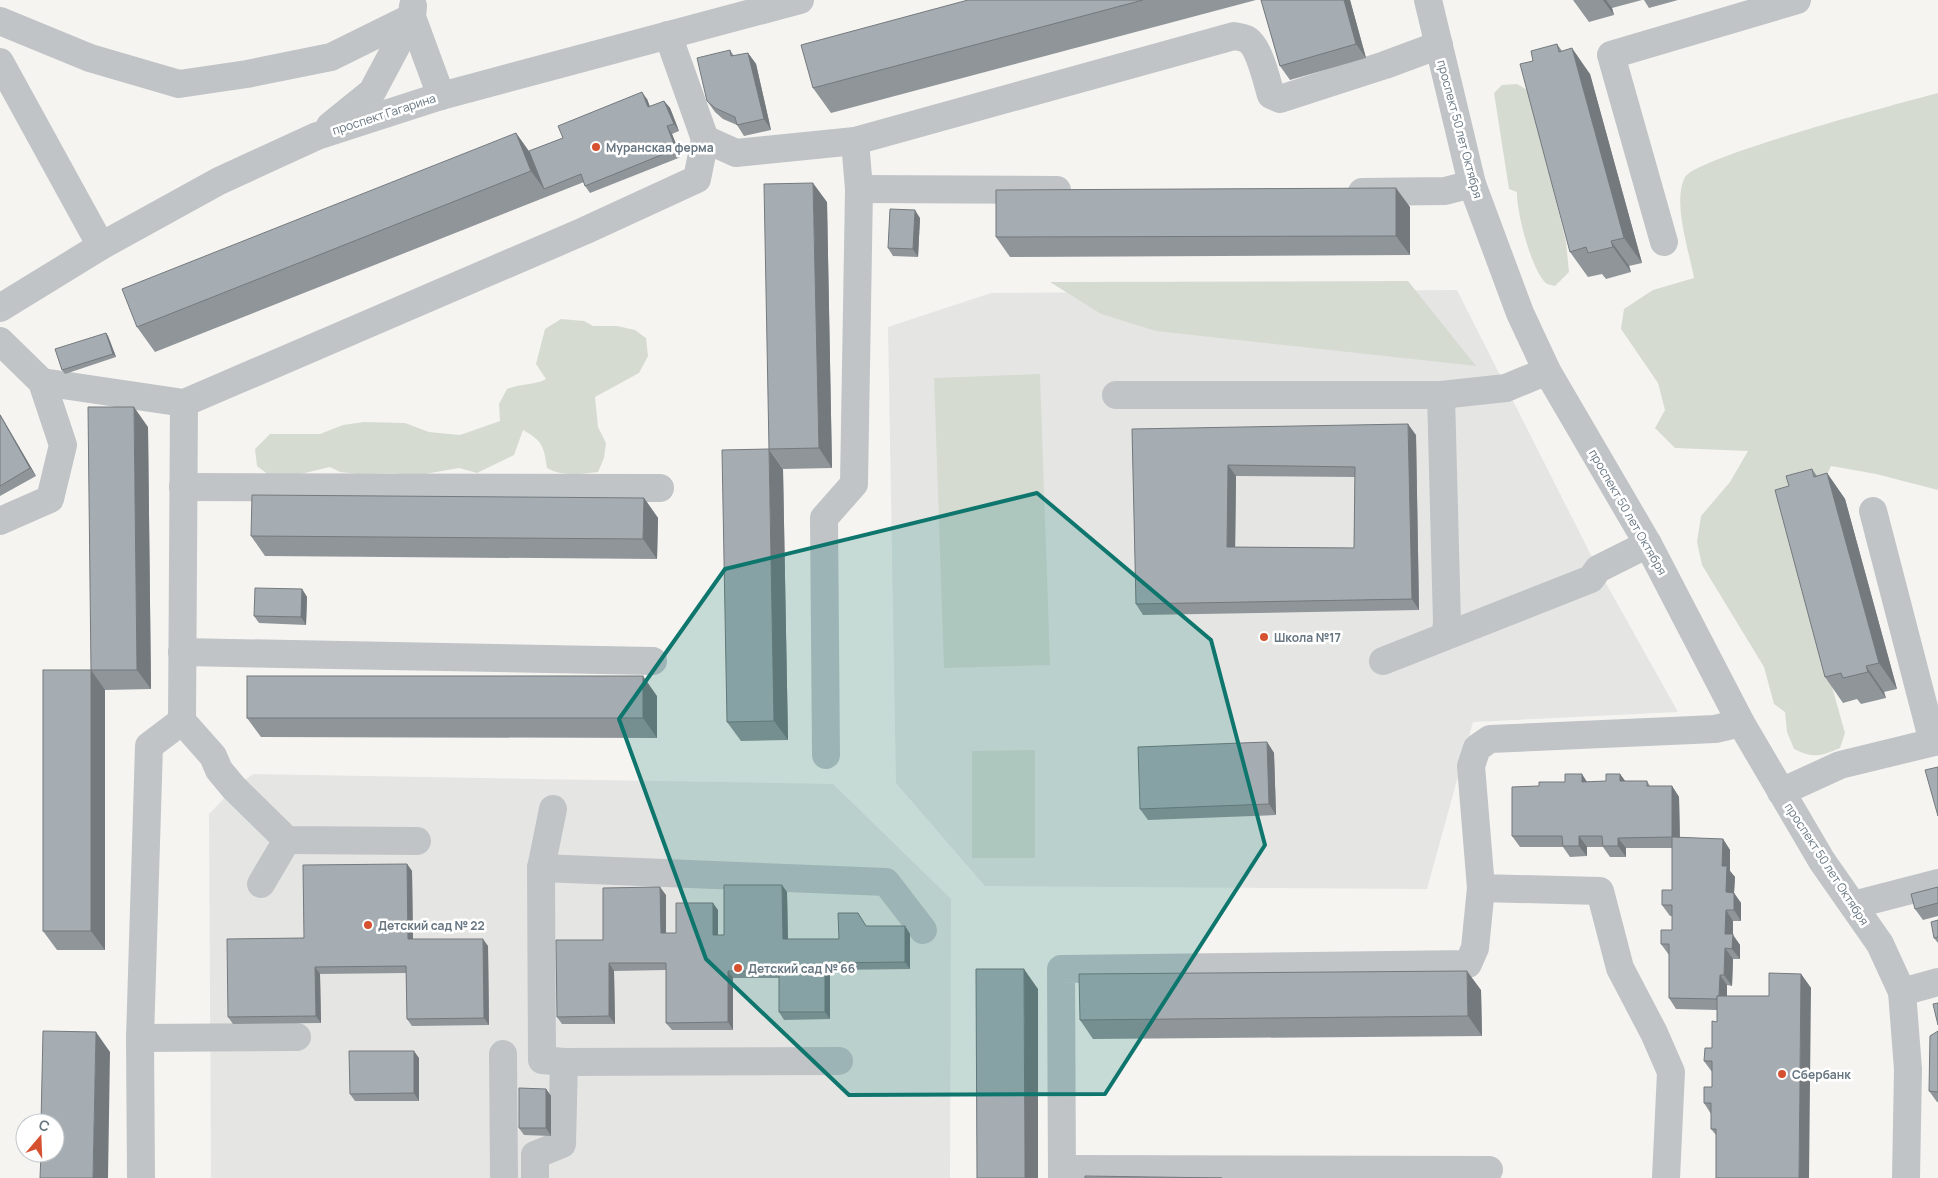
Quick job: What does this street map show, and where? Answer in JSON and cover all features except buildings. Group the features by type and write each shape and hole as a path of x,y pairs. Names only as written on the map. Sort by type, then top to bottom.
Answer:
{"street":[{"name":"проспект Гагарина","path":"0,308 101,246 219,181 317,136 441,96 668,36 745,7 800,0"},
{"name":"проспект 50 лет Октября","path":"1428,0 1472,184 1520,313 1547,371 1648,544 1741,723 1822,860 1880,944 1902,992 1908,1069 1906,1178"},
{"path":"1664,242 1611,55 1797,0"},
{"path":"0,20 90,58 179,84 247,74 331,57 412,9"},
{"path":"412,9 441,96"},
{"path":"317,136 372,92 412,9"},
{"path":"42,382 184,403 584,231 698,179 705,139 668,36"},
{"path":"705,139 736,153 855,141 1234,36 1247,39 1252,43 1271,95 1280,99 1385,65 1439,45"},
{"path":"0,62 101,246"},
{"path":"826,754 824,518 854,484 859,189 855,141"},
{"path":"1335,192 1445,191 1472,184"},
{"path":"859,189 1077,190"},
{"path":"0,341 42,382 63,445 50,499 0,521"},
{"path":"1116,395 1442,395 1506,388 1547,371"},
{"path":"1442,395 1446,630"},
{"path":"184,403 182,721 212,756 219,770 234,788 287,840 417,841"},
{"path":"183,487 660,488"},
{"path":"1781,792 1840,765 1936,742 1872,511"},
{"path":"1388,651 1446,630 1583,570 1598,569 1648,544"},
{"path":"182,652 653,661"},
{"path":"141,1178 140,1038 149,746 182,721"},
{"path":"1488,1170 1062,1174 1061,969 1468,964 1475,948 1481,888 1472,766 1477,748 1490,739 1715,729 1741,723"},
{"path":"553,809 541,868 542,1060 564,1062 839,1060"},
{"path":"261,884 287,840"},
{"path":"541,868 886,882 923,930"},
{"path":"1853,905 1938,882"},
{"path":"1481,888 1600,891 1620,968 1654,1033 1671,1072 1666,1178"},
{"path":"1902,992 1938,982"},
{"path":"140,1038 297,1036"},
{"path":"503,1054 504,1178"},
{"path":"535,1178 535,1155 562,1144 564,1062"}],"highlighted area":[{"path":"1037,493 1211,640 1265,845 1105,1094 849,1095 706,959 619,719 725,569"}],"shaded area":[{"path":"1517,84 1529,91 1566,242 1569,272 1555,286 1547,284 1541,278 1536,268 1522,227 1517,192 1509,189 1494,93 1502,85"},
{"path":"1938,93 1938,490 1876,474 1831,466 1826,477 1783,512 1845,733 1840,748 1812,755 1794,749 1787,732 1785,712 1774,704 1764,667 1702,565 1697,542 1701,516 1730,482 1748,451 1675,448 1655,428 1665,410 1658,383 1621,329 1624,309 1653,290 1694,278 1683,226 1680,199 1681,187 1685,177 1698,168 1761,144"},
{"path":"1408,281 1476,366 1156,331 1101,314 1050,282"},
{"name":"Школа №17","path":"1457,290 1598,569 1678,712 1473,722 1427,889 985,886 896,783 888,327 991,293"},
{"path":"561,319 584,321 593,326 617,326 635,330 646,338 648,356 639,373 595,397 598,427 606,443 604,458 598,472 565,474 547,468 545,455 539,441 523,430 514,455 477,473 459,468 413,476 395,473 358,474 340,472 330,467 292,476 270,476 257,466 255,449 270,434 320,434 343,425 364,422 405,423 429,432 460,435 500,421 499,404 507,389 546,379 536,364 545,329"},
{"path":"1040,374 1050,665 944,668 934,378"},
{"path":"1035,750 1035,858 972,858 972,751"},
{"path":"253,774 833,784 951,899 950,1178 211,1178 209,814 234,788"}],"place":[{"name":"Муранская ферма","path":"596,147"},
{"name":"Школа №17","path":"1264,637"},
{"name":"Детский сад № 22","path":"368,925"},
{"name":"Детский сад № 66","path":"738,968"},
{"name":"Сбербанк","path":"1782,1074"}]}
